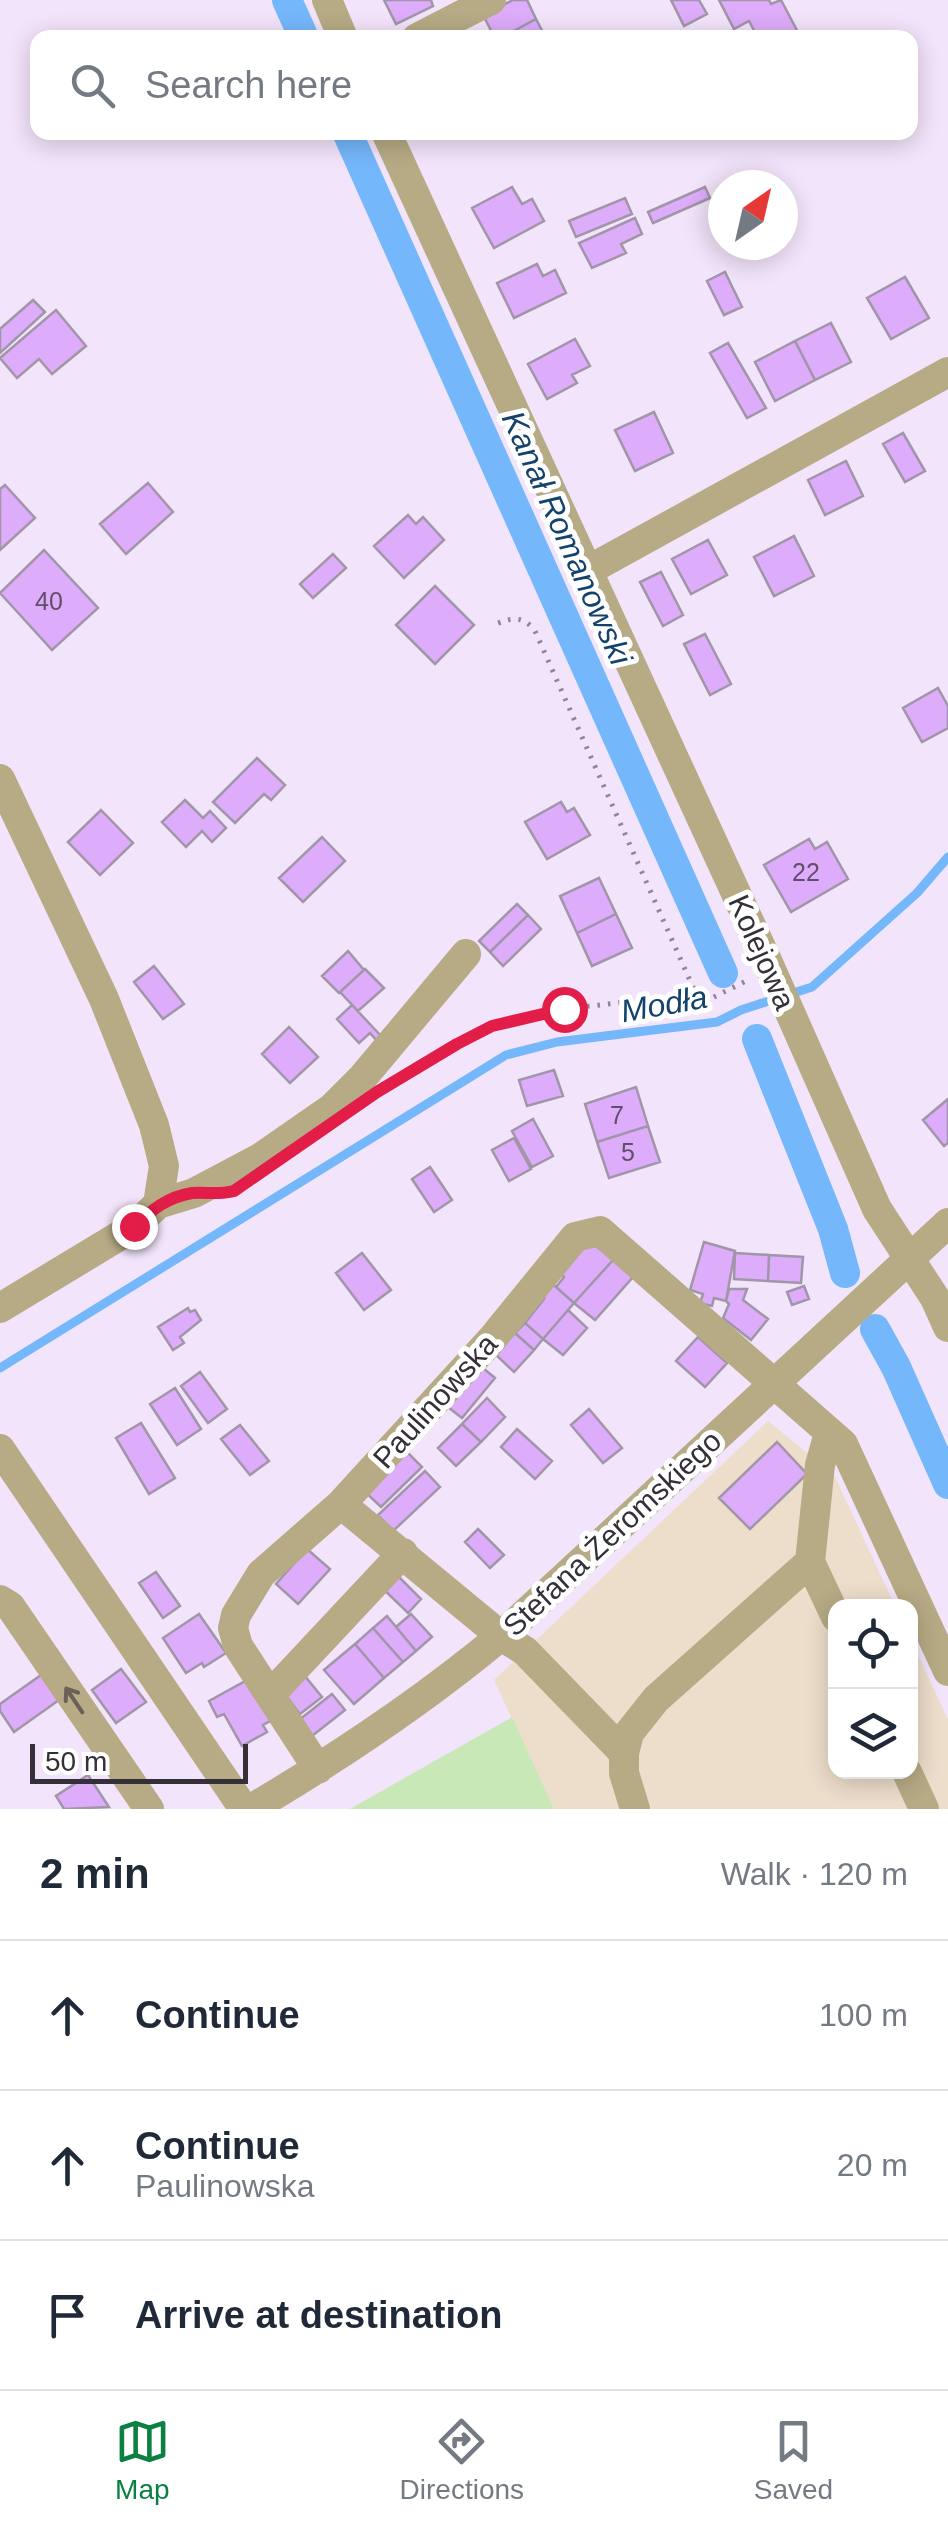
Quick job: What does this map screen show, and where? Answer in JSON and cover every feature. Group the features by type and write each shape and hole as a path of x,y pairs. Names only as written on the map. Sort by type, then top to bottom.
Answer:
{"street":[{"path":"327,0 340,30"},
{"path":"433,30 491,0"},
{"name":"Kolejowa","path":"390,140 587,571 761,972 793,1022 877,1209 935,1298 948,1327"},
{"path":"587,571 948,372"},
{"path":"0,779 104,999 154,1124 164,1166 158,1204"},
{"path":"0,1308 134,1226 158,1204 194,1193 260,1158 332,1108 466,954"},
{"name":"Stefana Żeromskiego","path":"248,1809 318,1769 442,1685 501,1636 948,1223"},
{"name":"Paulinowska","path":"318,1769 238,1646 232,1628 236,1615 262,1574 341,1504 492,1339 575,1237 600,1231 774,1384"},
{"path":"774,1384 843,1444 948,1671"},
{"path":"828,1600 810,1562 820,1466 829,1433"},
{"path":"0,1449 248,1809"},
{"path":"341,1504 501,1636 525,1651 624,1752"},
{"path":"270,1695 403,1554"},
{"path":"635,1809 624,1774 629,1732 656,1699 810,1562"},
{"path":"0,1600 10,1606 149,1809"},
{"path":"910,1779 924,1809"}],"path":[{"path":"496,624 510,618 521,619 535,631 696,994 706,1001 761,972"},
{"path":"393,1083 492,1026 564,1009 696,994"}],"shaded area":[{"path":"768,1421 834,1475 892,1599 828,1599 828,1779 918,1779 918,1655 948,1720 948,1809 554,1809 494,1680"}],"green space":[{"path":"512,1717 554,1809 350,1809"}],"building":[{"path":"384,0 431,0 433,6 396,24"},
{"path":"513,0 527,0 536,19 516,30 491,30 483,15"},
{"path":"671,0 699,0 707,14 684,26"},
{"path":"719,0 769,0 771,4 781,0 797,30 754,30 749,21 734,29"},
{"path":"536,19 542,30 516,30"},
{"path":"512,187 522,204 532,199 544,221 494,248 472,208"},
{"path":"705,187 708,194 708,199 653,223 648,212"},
{"path":"625,198 632,214 576,237 569,221"},
{"path":"635,218 642,234 621,244 626,253 592,268 579,243"},
{"path":"537,264 543,276 555,270 566,293 514,318 497,283"},
{"path":"725,272 742,307 724,315 707,281"},
{"path":"905,277 929,318 891,339 867,298"},
{"path":"33,300 45,312 0,353 0,329"},
{"path":"56,310 86,346 52,374 39,359 17,378 0,358"},
{"path":"831,323 851,362 815,380 795,341"},
{"path":"575,339 590,366 572,375 577,383 547,399 528,364"},
{"path":"795,341 815,380 775,401 755,362"},
{"path":"728,343 766,408 747,418 710,353"},
{"path":"654,412 673,453 635,471 615,430"},
{"path":"903,433 925,471 905,482 883,444"},
{"path":"846,461 863,496 825,515 808,480"},
{"path":"148,483 173,512 126,554 100,524"},
{"path":"5,485 35,518 0,550 0,489"},
{"path":"408,515 416,524 423,517 444,540 404,578 374,546"},
{"path":"794,536 814,576 774,596 754,557"},
{"path":"708,540 727,575 691,594 672,559"},
{"path":"44,550 98,608 52,650 0,593"},
{"path":"333,554 346,568 313,598 300,584"},
{"path":"661,572 683,615 663,626 640,582"},
{"path":"435,586 474,625 435,664 396,625"},
{"path":"705,634 731,684 710,695 684,644"},
{"path":"938,688 948,706 948,728 922,742 903,708"},
{"path":"257,758 285,785 271,800 264,794 235,823 213,802"},
{"path":"185,800 203,818 210,811 226,828 212,842 202,831 186,847 162,822"},
{"path":"561,802 567,812 574,808 590,835 547,859 525,822"},
{"path":"101,810 133,843 100,875 68,842"},
{"path":"322,837 345,861 303,902 279,878"},
{"path":"809,839 815,849 827,842 848,879 791,912 764,865"},
{"path":"599,878 616,914 577,933 560,896"},
{"path":"517,904 528,915 490,952 479,941"},
{"path":"616,914 632,948 592,966 577,933"},
{"path":"528,915 541,929 503,966 490,952"},
{"path":"348,951 364,970 339,993 322,976"},
{"path":"154,966 184,1004 163,1019 134,982"},
{"path":"365,969 384,988 358,1011 340,992"},
{"path":"352,1005 382,1037 377,1041 370,1033 359,1043 337,1019"},
{"path":"289,1027 318,1057 290,1083 262,1054"},
{"path":"554,1070 563,1096 527,1106 519,1080"},
{"path":"636,1087 648,1126 597,1142 585,1104"},
{"path":"948,1099 948,1143 944,1146 923,1120"},
{"path":"533,1119 553,1156 532,1167 512,1131"},
{"path":"648,1126 660,1162 609,1178 597,1142"},
{"path":"514,1138 531,1169 509,1181 492,1150"},
{"path":"430,1167 452,1200 434,1212 412,1179"},
{"path":"590,1242 614,1259 574,1303 556,1287 564,1277 559,1272"},
{"path":"704,1242 735,1251 726,1301 714,1298 712,1306 700,1303 703,1294 690,1290"},
{"path":"362,1253 391,1290 364,1310 336,1273"},
{"path":"735,1253 769,1255 768,1281 734,1279"},
{"path":"769,1255 803,1257 801,1283 768,1281"},
{"path":"614,1259 633,1277 595,1320 574,1303"},
{"path":"547,1279 574,1303 543,1339 525,1323 544,1299"},
{"path":"804,1286 809,1299 792,1305 787,1292"},
{"path":"729,1289 747,1289 743,1300 768,1319 751,1340 723,1318 729,1304"},
{"path":"188,1308 190,1312 195,1310 201,1320 180,1337 184,1343 173,1350 158,1327"},
{"path":"568,1310 587,1328 563,1355 543,1339"},
{"path":"525,1323 543,1339 534,1350 515,1333"},
{"path":"515,1333 534,1350 514,1372 494,1353"},
{"path":"698,1337 727,1363 705,1387 676,1361"},
{"path":"477,1363 495,1378 462,1418 444,1404"},
{"path":"200,1372 227,1409 208,1423 181,1386"},
{"path":"175,1388 201,1429 177,1445 150,1404"},
{"path":"487,1398 505,1417 481,1442 462,1424"},
{"path":"589,1409 622,1448 603,1463 571,1425"},
{"path":"141,1423 175,1478 149,1494 116,1438"},
{"path":"462,1424 481,1442 456,1466 438,1448"},
{"path":"240,1425 269,1461 250,1475 221,1439"},
{"path":"517,1429 552,1461 535,1479 501,1447"},
{"path":"777,1442 807,1474 750,1529 719,1498"},
{"path":"401,1446 422,1467 381,1507 360,1487"},
{"path":"425,1471 440,1487 393,1531 378,1515"},
{"path":"478,1529 504,1555 490,1568 465,1542"},
{"path":"307,1549 330,1569 298,1604 276,1584"},
{"path":"391,1569 421,1599 408,1613 377,1583"},
{"path":"156,1572 180,1606 163,1618 139,1583"},
{"path":"199,1614 226,1653 186,1673 163,1638"},
{"path":"411,1614 432,1637 416,1651 396,1627"},
{"path":"387,1616 416,1651 403,1662 373,1628"},
{"path":"373,1628 403,1662 384,1678 355,1644"},
{"path":"355,1644 384,1678 354,1704 324,1670"},
{"path":"121,1669 146,1702 116,1723 92,1690"},
{"path":"300,1670 322,1697 300,1714 279,1687"},
{"path":"41,1675 59,1700 14,1732 0,1711 0,1704"},
{"path":"249,1679 272,1720 263,1725 267,1732 242,1746 224,1714 217,1717 209,1701"},
{"path":"332,1694 345,1710 312,1736 299,1720"},
{"path":"88,1775 109,1807 64,1809 56,1796"}],"waterway":[{"name":"Kanał Romanowski","path":"287,0 300,30"},
{"name":"Kanał Romanowski","path":"351,140 723,973"},
{"name":"Modła","path":"0,1368 506,1055 557,1042 717,1022 812,987 917,893 948,857"},
{"name":"Kanał Romanowski","path":"757,1039 833,1229 845,1273"},
{"name":"Kanał Romanowski","path":"875,1329 948,1484"}],"route":[{"path":"134,1226 158,1204 194,1193 219,1195 234,1191 377,1092 492,1026 564,1009"}]}
